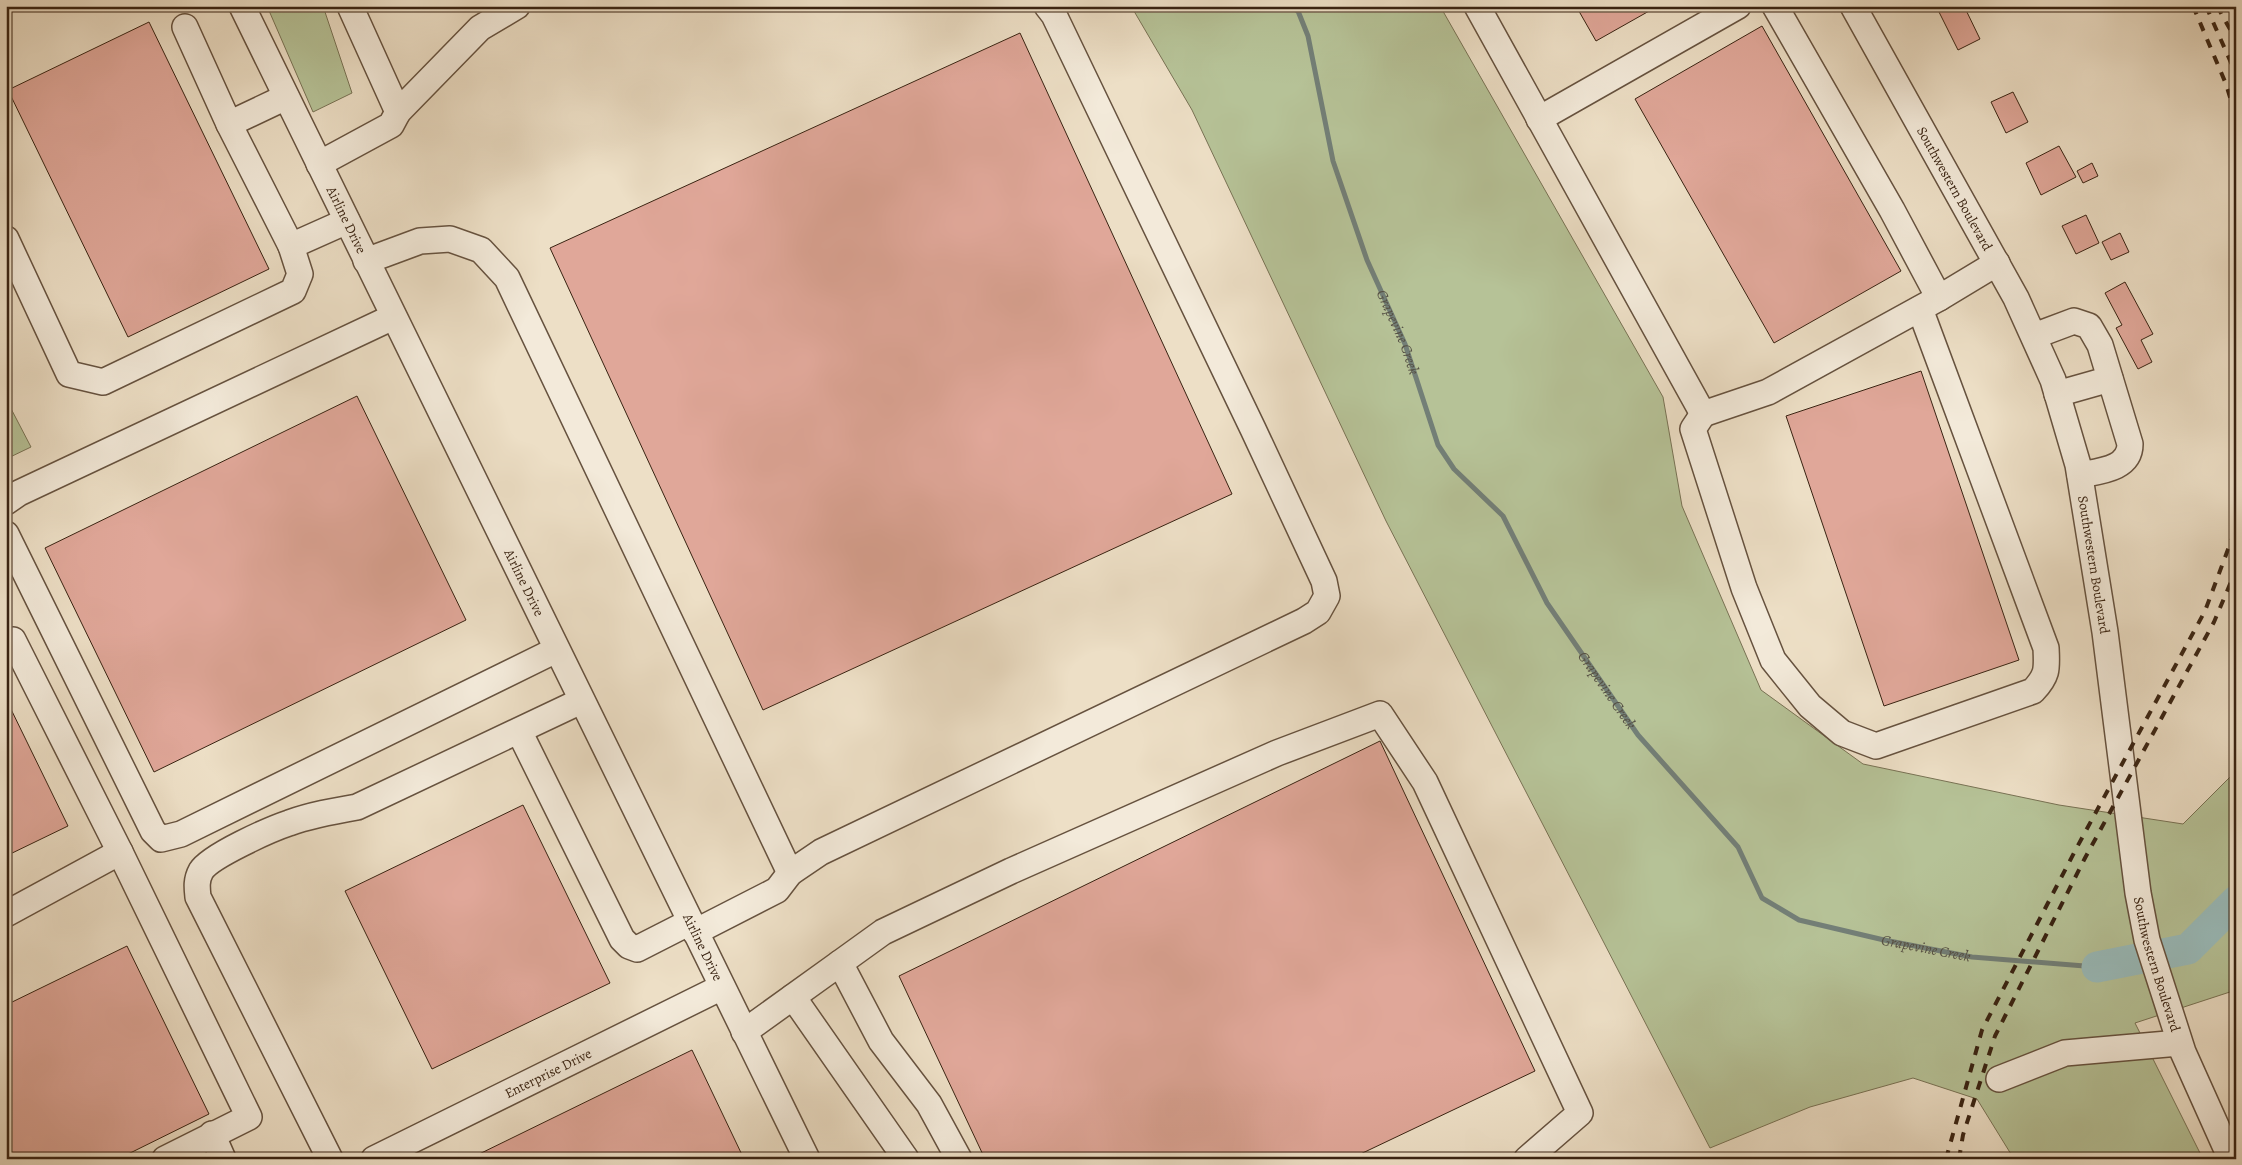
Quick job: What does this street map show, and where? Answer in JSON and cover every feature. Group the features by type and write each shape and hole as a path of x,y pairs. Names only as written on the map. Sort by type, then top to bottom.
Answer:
{"street":[{"name":"Airline Drive","path":"242,6 807,1159"},
{"path":"350,6 398,112"},
{"path":"319,164 391,124 398,112 480,28 517,6"},
{"path":"519,731 622,939 629,946 637,949 693,927 776,890 790,873 821,852 1304,621 1318,612 1327,596 1324,581 1054,15 1047,6"},
{"path":"1477,6 1703,414"},
{"path":"1539,119 1738,6"},
{"path":"1775,6 1892,210 1930,303 2046,648 2046,674 2044,680 2033,691 1876,746 1842,733 1810,706 1773,660 1744,588 1693,429 1703,414 1768,392 1930,303 1997,263"},
{"name":"Southwestern Boulevard","path":"1853,6 2016,298 2053,380 2080,475 2105,632 2126,784 2138,893 2147,940 2179,1042 2231,1159"},
{"path":"6,238 69,374 104,382 293,291 300,274 291,246 228,124 185,27"},
{"path":"228,124 286,97"},
{"path":"291,246 347,220"},
{"path":"366,261 420,241 450,239 481,250 507,278 790,873"},
{"path":"6,502 19,493 393,316"},
{"path":"2034,336 2074,321 2089,326 2100,345 2130,444 2130,452 2118,466 2080,475"},
{"path":"2057,394 2110,379"},
{"path":"6,534 153,831 162,839 180,834 556,650"},
{"path":"6,643 13,640 120,852 249,1118 212,1134 165,1159"},
{"path":"330,1159 198,897 197,880 202,869 222,854 279,827 327,812 357,807 581,701"},
{"path":"744,1032 883,932 1011,871 1277,753 1380,714 1425,782 1580,1113 1527,1159"},
{"path":"6,914 120,852"},
{"path":"840,963 881,1041 929,1104 959,1159"},
{"name":"Enterprise Drive","path":"374,1159 722,987"},
{"path":"793,997 906,1159"},
{"path":"1999,1079 2065,1054 2179,1042"},
{"path":"212,1134 223,1159"}],"green space":[{"path":"267,6 323,6 352,93 313,112"},
{"path":"1131,6 1440,6 1663,397 1682,506 1761,690 1863,764 2059,805 2183,824 2231,776 2236,766 2236,990 2135,1023 2203,1159 2014,1159 1977,1099 1913,1078 1810,1107 1710,1148 1386,521 1192,110"},
{"path":"6,399 31,447 6,459"}],"building":[{"path":"1576,6 1658,6 1596,41"},
{"path":"1936,6 1964,6 1980,39 1958,50"},
{"path":"149,22 269,269 128,337 8,90"},
{"path":"1762,26 1901,271 1774,343 1635,99"},
{"path":"1020,33 1232,494 763,710 550,248"},
{"path":"2013,92 2028,122 2006,133 1991,102"},
{"path":"2059,146 2076,177 2041,195 2026,163"},
{"path":"2092,163 2098,176 2083,183 2077,171"},
{"path":"2086,215 2099,243 2076,254 2062,226"},
{"path":"2120,233 2129,252 2111,260 2102,242"},
{"path":"2125,282 2153,334 2141,340 2152,362 2138,369 2116,328 2122,325 2105,293"},
{"path":"1921,371 2019,660 1884,706 1786,416"},
{"path":"357,396 466,620 154,772 45,548"},
{"path":"6,699 68,826 6,856"},
{"path":"1380,741 1535,1071 1350,1159 985,1159 899,976"},
{"path":"523,805 610,983 432,1069 345,891"},
{"path":"127,946 209,1114 118,1159 6,1159 6,1005"},
{"path":"692,1050 744,1159 469,1159"}],"waterway":[{"name":"Grapevine Creek","path":"1289,6 1298,11 1308,36 1333,161 1367,260 1405,344 1438,445 1454,469 1503,516 1547,603 1638,735 1738,847 1762,898 1799,920 1884,940 1972,957 2097,967"},
{"name":"Grapevine Creek","path":"2097,967 2188,949 2236,901"}],"railway":[{"path":"2193,6 2226,84 2236,117"},
{"path":"2206,6 2236,74"},
{"path":"2217,6 2236,40"},
{"path":"1946,1159 1982,1030 2076,849 2205,611 2236,528"},
{"path":"1959,1159 1963,1135 1995,1036 2085,858 2214,622 2236,570"}]}
